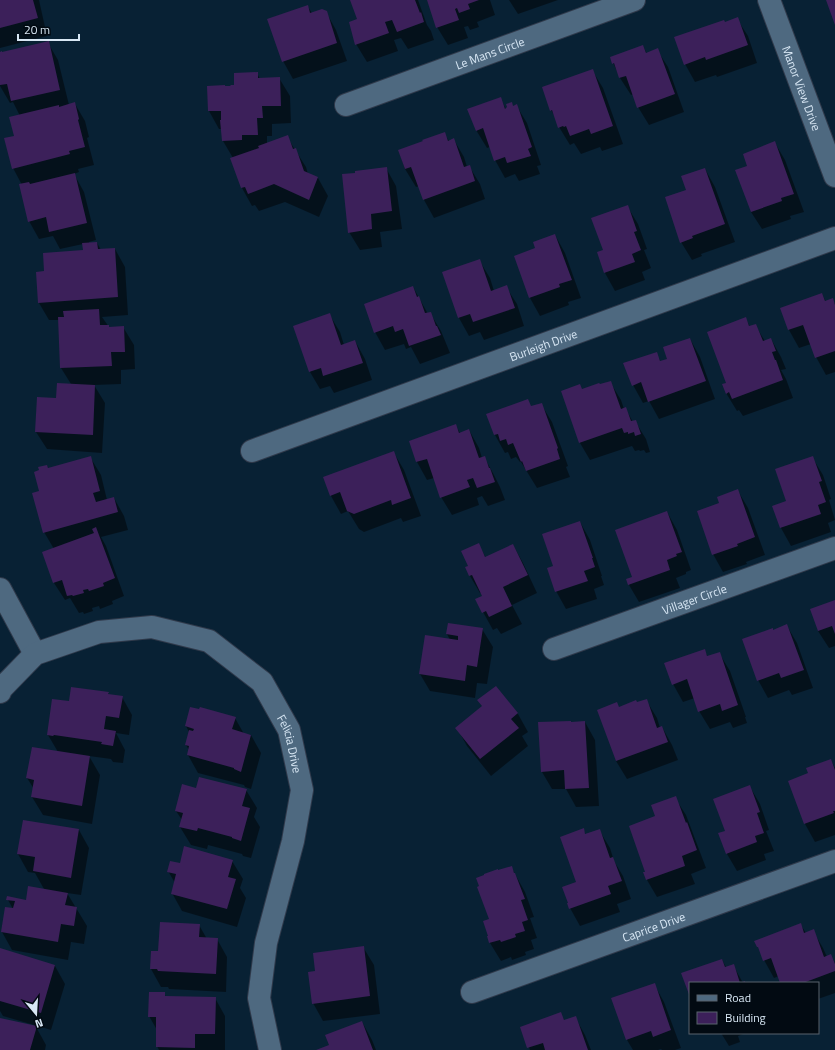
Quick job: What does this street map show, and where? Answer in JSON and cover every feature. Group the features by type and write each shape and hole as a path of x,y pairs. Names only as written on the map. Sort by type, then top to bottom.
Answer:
{"street":[{"name":"Le Mans Circle","path":"346,105 634,0"},
{"name":"Manor View Drive","path":"769,0 835,176"},
{"name":"Burleigh Drive","path":"252,451 835,238"},
{"name":"Villager Circle","path":"554,649 835,548"},
{"path":"0,589 35,654 1,689 0,692"},
{"name":"Felicia Drive","path":"35,654 99,632 152,627 209,641 262,682 289,730 302,790 293,841 266,943 259,998 270,1050"},
{"name":"Caprice Drive","path":"472,992 835,861"}],"building":[{"path":"0,0 33,0 38,18 0,28"},
{"path":"350,0 415,0 424,22 397,32 392,20 385,22 389,33 355,45 349,22 357,19"},
{"path":"427,0 479,0 468,4 470,9 459,13 457,8 455,9 459,20 436,28"},
{"path":"826,0 835,0 835,25"},
{"path":"308,5 310,13 322,9 327,11 337,43 282,62 267,19"},
{"path":"738,17 748,45 706,60 705,57 684,65 674,37 724,20 725,22"},
{"path":"49,41 60,90 11,101 7,84 0,85 0,52"},
{"path":"643,45 646,53 658,48 675,94 637,108 626,76 619,78 614,63 612,64 610,57"},
{"path":"593,69 613,126 591,134 589,129 570,136 566,126 558,128 552,110 550,111 542,87"},
{"path":"258,72 258,78 280,77 281,106 262,106 263,118 257,118 258,135 242,135 242,140 222,141 220,120 221,111 208,111 207,86 231,86 230,85 234,85 234,73"},
{"path":"501,97 505,109 507,107 506,104 512,102 513,106 517,104 532,147 528,149 531,156 507,163 505,157 494,161 483,128 476,131 467,109"},
{"path":"75,102 85,147 69,151 70,154 12,169 4,138 14,136 9,117 59,105 59,107"},
{"path":"445,132 448,141 454,138 464,167 470,165 475,181 423,200 411,167 405,169 398,150"},
{"path":"288,135 293,149 296,148 304,171 318,177 309,200 274,184 248,194 245,187 241,188 230,158 259,148 258,146"},
{"path":"775,141 794,194 781,198 782,201 751,212 735,170 747,166 743,154"},
{"path":"387,167 392,211 371,214 372,229 348,233 342,174"},
{"path":"705,168 725,224 692,236 693,238 680,243 665,197 686,190 681,176"},
{"path":"75,173 87,223 49,232 46,217 28,222 19,184 29,182 30,184"},
{"path":"628,205 637,231 634,232 641,250 632,254 635,262 604,273 597,252 603,250 591,218"},
{"path":"555,234 572,280 559,284 560,287 529,298 514,256 535,248 533,242"},
{"path":"97,242 98,249 115,248 118,297 38,303 36,272 44,271 43,253 83,250 82,243"},
{"path":"480,259 491,291 507,285 515,308 473,322 470,314 458,318 442,272"},
{"path":"413,286 417,297 419,296 425,313 431,312 441,335 409,346 403,329 395,332 393,326 374,333 364,304"},
{"path":"822,293 825,301 833,298 835,305 835,351 815,358 803,325 788,330 780,308"},
{"path":"99,309 100,325 109,325 109,327 124,326 125,352 111,352 112,366 60,368 58,317 64,317 63,311"},
{"path":"330,313 341,345 355,340 363,363 323,376 321,368 309,372 293,326"},
{"path":"746,317 749,326 756,324 763,341 771,338 776,351 772,352 783,380 732,399 729,392 726,394 722,384 726,383 707,332"},
{"path":"690,338 706,381 648,402 641,382 632,386 623,363 657,352 660,361 667,359 663,347"},
{"path":"611,381 621,409 626,407 631,421 636,420 641,434 635,436 634,432 628,434 628,432 624,433 622,428 579,443 561,391 580,384 582,389 599,383"},
{"path":"57,383 95,385 93,435 35,432 37,397 56,398"},
{"path":"528,399 531,406 542,403 558,448 560,459 526,471 513,443 508,445 506,439 500,441 498,434 494,435 486,414"},
{"path":"456,424 459,433 469,429 479,458 485,456 495,482 477,488 473,478 467,480 470,487 440,498 427,459 416,462 409,441"},
{"path":"394,451 411,498 392,505 391,500 354,514 347,511 340,492 330,496 323,477"},
{"path":"91,456 100,491 93,493 96,502 114,497 118,512 43,533 32,493 39,491 34,472 39,470 38,467 47,465 48,468"},
{"path":"813,456 822,481 819,482 826,502 818,505 821,514 780,528 772,506 786,501 775,469"},
{"path":"738,489 755,537 737,544 738,546 712,555 697,511 719,503 717,497"},
{"path":"667,511 682,552 667,560 670,570 628,585 626,579 632,577 615,530"},
{"path":"580,521 595,567 584,571 588,581 555,592 547,568 553,566 542,534"},
{"path":"96,527 115,578 103,583 104,586 89,591 88,589 83,590 84,593 67,596 62,580 53,583 42,552 94,533 92,529"},
{"path":"479,543 485,557 513,544 528,575 503,587 512,606 489,617 486,611 482,613 475,599 482,596 472,575 469,576 465,567 468,566 461,551"},
{"path":"835,600 835,634 832,626 818,631 810,609"},
{"path":"448,623 483,628 477,667 467,665 465,681 419,674 425,635 458,640 458,636 446,634"},
{"path":"787,624 804,670 781,678 779,673 757,681 742,639 773,628 773,630"},
{"path":"705,649 707,656 720,652 738,705 722,711 720,704 698,712 687,679 672,685 664,663"},
{"path":"496,686 518,713 511,719 519,728 480,759 455,728 482,706 477,700"},
{"path":"71,687 109,692 108,694 123,696 119,718 106,716 104,729 116,731 113,746 101,744 102,742 47,735 52,699 69,701"},
{"path":"647,699 657,728 662,726 668,742 616,761 597,710 617,702 619,707 636,700 637,702"},
{"path":"190,707 199,709 200,707 236,717 232,729 251,735 241,772 234,768 187,755 189,746 185,745 189,730 193,731 194,729 185,726"},
{"path":"585,721 589,788 565,789 564,770 541,772 538,722"},
{"path":"32,747 90,756 82,806 31,797 34,780 26,778"},
{"path":"831,759 835,770 835,811 833,811 834,813 804,824 788,781 808,773 806,768"},
{"path":"199,777 247,789 242,806 250,808 241,841 232,837 198,828 197,831 179,827 183,813 175,811 182,784 196,788"},
{"path":"750,785 760,812 757,813 764,833 755,836 757,842 726,854 718,833 725,831 713,799"},
{"path":"676,796 697,850 682,856 685,866 646,880 643,872 645,872 629,826 655,816 651,805"},
{"path":"23,820 79,829 71,878 33,871 35,857 17,854"},
{"path":"584,828 585,834 600,829 610,858 613,857 622,881 608,886 611,894 569,909 562,887 576,882 560,837"},
{"path":"184,846 233,860 228,877 236,879 227,909 171,894 176,874 167,872 170,861 180,863"},
{"path":"512,866 525,899 521,900 528,920 522,922 525,931 515,934 516,937 501,942 500,940 489,943 483,921 489,919 477,887 479,886 476,878 498,869"},
{"path":"28,886 68,893 65,905 77,907 74,926 61,924 58,942 1,932 5,907 13,908 15,901 6,900 7,896 26,900"},
{"path":"160,922 200,924 199,937 218,938 216,974 158,971 157,969 150,969 151,951 158,951"},
{"path":"801,923 804,933 814,929 824,957 831,954 835,964 835,971 806,982 780,982 771,958 763,961 754,941"},
{"path":"364,946 370,996 312,1004 308,972 315,971 313,953"},
{"path":"0,948 55,965 41,1013 0,1001"},
{"path":"722,959 725,967 734,964 740,982 689,982 689,994 681,973"},
{"path":"655,983 671,1030 653,1037 651,1031 626,1040 611,998"},
{"path":"149,992 165,992 165,996 216,997 215,1034 195,1034 195,1048 156,1047 156,1017 148,1017"},
{"path":"561,1012 564,1020 576,1016 588,1050 545,1050 543,1043 527,1048 520,1027"},
{"path":"0,1018 37,1026 30,1050 0,1050"},
{"path":"362,1021 373,1050 316,1050 329,1045 325,1035"}]}
